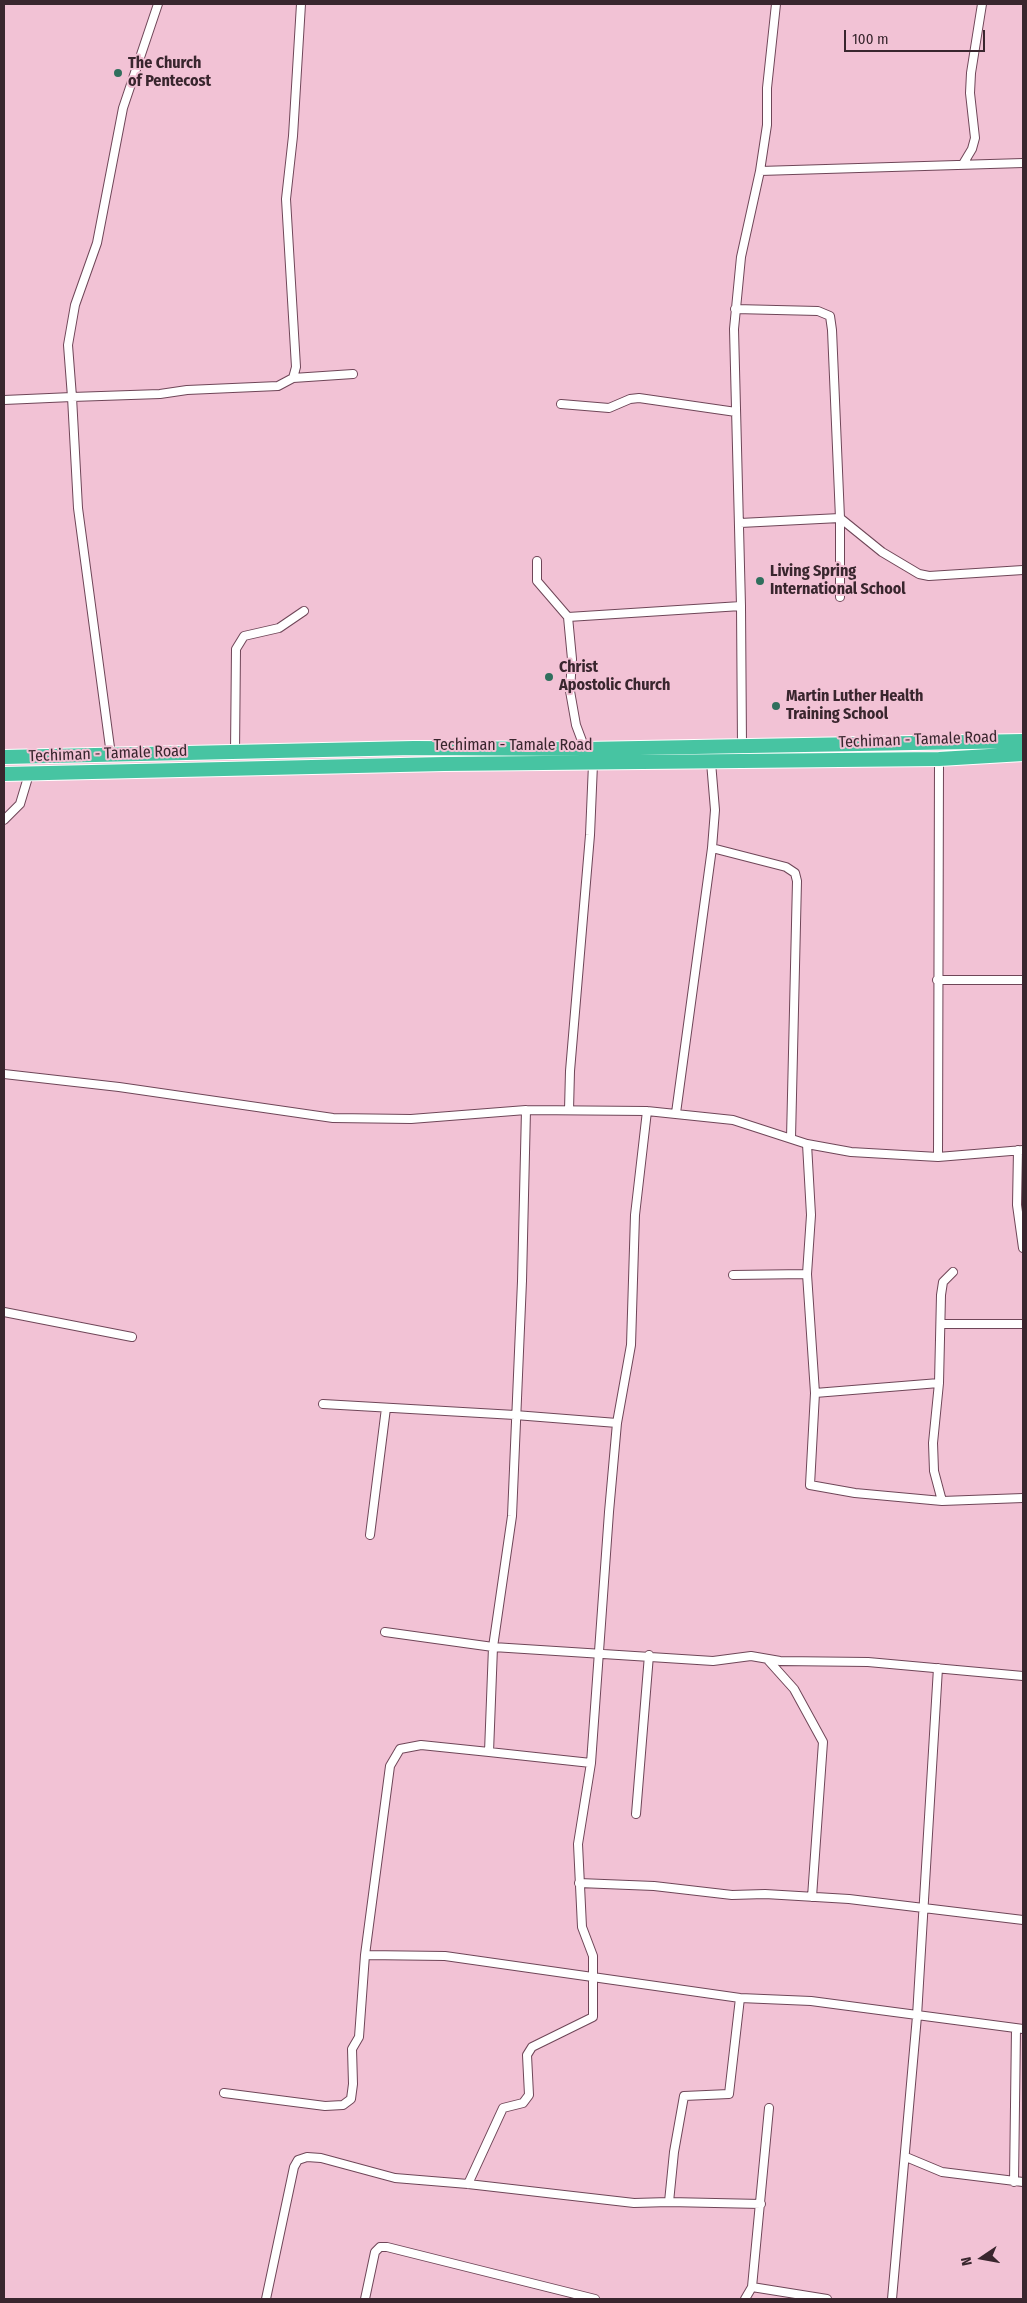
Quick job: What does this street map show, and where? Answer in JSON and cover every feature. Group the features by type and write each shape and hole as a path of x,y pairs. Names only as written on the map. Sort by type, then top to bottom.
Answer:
{"highway":[{"name":"Techiman - Tamale Road","path":"4,757 414,748 585,749 1023,741"},
{"name":"Techiman - Tamale Road","path":"4,774 435,764 593,764 939,759 1023,754"}],"street":[{"path":"111,755 78,508 68,345 75,305 97,243 123,108 158,4"},
{"path":"292,378 296,367 286,199 293,136 301,4"},
{"path":"742,746 740,523 735,308 741,258 760,171 767,124 769,70 776,4"},
{"path":"963,164 972,149 975,138 970,93 970,73 982,4"},
{"path":"760,171 1023,163"},
{"path":"735,308 818,311 825,312 830,316 840,518 840,597"},
{"path":"4,400 278,386 292,378 353,374"},
{"path":"561,404 609,408 630,399 639,398 736,412"},
{"path":"740,523 840,518 882,552 919,574 929,576 1023,570"},
{"path":"537,561 537,582 568,617 572,659 570,691 576,725 585,749"},
{"path":"568,617 741,606"},
{"path":"235,752 236,649 244,636 278,628 304,611"},
{"path":"938,1156 939,759"},
{"path":"676,1113 712,848 715,810 711,762"},
{"path":"569,1110 570,1071 590,835 593,764"},
{"path":"4,820 20,804 29,774"},
{"path":"712,848 786,867 794,873 797,881 792,1138"},
{"path":"938,980 1023,980"},
{"path":"4,1074 119,1087 333,1118 411,1119 526,1110 676,1113 733,1120 808,1144 851,1152 938,1156 1021,1150 1017,1205 1023,1248"},
{"path":"489,1752 493,1647 512,1516 522,1281 526,1110"},
{"path":"468,2184 503,2108 523,2103 529,2095 528,2055 532,2047 593,2017 593,1956 582,1927 578,1844 591,1763 617,1423 631,1345 635,1215 647,1112"},
{"path":"808,1144 811,1215 807,1274 815,1393 810,1485 855,1493 942,1501 1023,1498"},
{"path":"942,1501 934,1471 933,1443 939,1383 940,1295 943,1282 953,1272"},
{"path":"733,1275 807,1274"},
{"path":"4,1312 132,1337"},
{"path":"941,1324 1023,1324"},
{"path":"815,1393 939,1383"},
{"path":"323,1404 617,1423"},
{"path":"370,1535 386,1408"},
{"path":"385,1632 493,1647 649,1655 714,1661 751,1656 768,1660 868,1662 1023,1676"},
{"path":"636,1814 649,1655"},
{"path":"768,1660 794,1689 824,1742 812,1897"},
{"path":"892,2299 917,2016 938,1668"},
{"path":"224,2093 325,2106 343,2105 352,2099 352,2049 359,2036 365,1955 390,1766 400,1749 421,1746 591,1763"},
{"path":"580,1882 654,1886 732,1895 765,1894 870,1901 1023,1920"},
{"path":"365,1955 445,1956 594,1979 652,1984 740,1998 811,2001 1020,2029 1014,2182"},
{"path":"669,2202 674,2152 684,2096 729,2094 740,1998"},
{"path":"745,2299 752,2288 769,2108"},
{"path":"266,2299 292,2176 298,2160 311,2156 395,2178 468,2184 634,2204 669,2202 761,2204"},
{"path":"906,2157 942,2172 1023,2182"},
{"path":"365,2299 376,2252 380,2248 387,2247 595,2299"},
{"path":"752,2288 827,2299"}],"place":[{"name":"The Church of Pentecost","path":"118,73"},
{"name":"Living Spring International School","path":"760,581"},
{"name":"Christ Apostolic Church","path":"549,677"},
{"name":"Martin Luther Health Training School","path":"776,706"}]}
